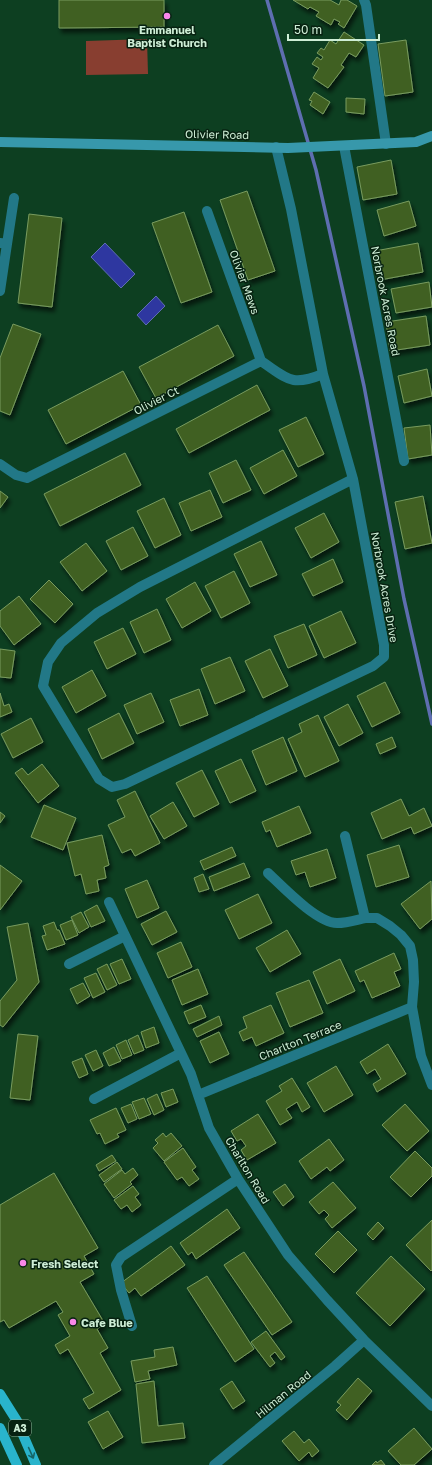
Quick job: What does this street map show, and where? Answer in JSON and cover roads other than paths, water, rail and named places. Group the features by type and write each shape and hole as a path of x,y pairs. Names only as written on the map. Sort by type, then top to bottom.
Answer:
{"main road":[{"name":"Olivier Road","path":"0,142 288,148 416,142 432,136"},
{"name":"A3","path":"0,1394 16,1421 36,1465"},
{"name":"A3","path":"0,1428 17,1465"}],"street":[{"path":"364,0 366,5 386,144"},
{"name":"Norbrook Acres Road","path":"344,146 404,461"},
{"path":"276,147 291,209 323,374 353,479"},
{"path":"0,291 3,243 14,198"},
{"name":"Olivier Mews","path":"207,211 261,361"},
{"path":"261,361 291,381 308,380 323,374"},
{"name":"Olivier Ct","path":"0,464 16,475 27,478 261,361"},
{"name":"Norbrook Acres Drive","path":"353,479 384,645 384,657 373,666 125,784 112,787 99,780 43,686 48,662 61,643 97,613 140,587 353,479"},
{"path":"345,836 365,918"},
{"path":"268,874 310,911 325,920 336,923 365,918 377,918 401,935 410,946 413,960 414,982 412,1007 421,1056 432,1085"},
{"name":"Charlton Road","path":"110,902 191,1074 209,1128 238,1179 288,1254 327,1300 364,1340 430,1401"},
{"path":"69,964 125,936"},
{"name":"Charlton Terrace","path":"198,1095 412,1007"},
{"path":"94,1099 181,1054"},
{"path":"132,1326 117,1272 116,1265 121,1257 238,1179"},
{"name":"Hilman Road","path":"214,1465 336,1366 364,1340"}],"waterway":[{"path":"267,0 316,170 364,386 404,599 432,724"}],"place":[{"name":"Emmanuel Baptist Church","path":"167,16"},
{"name":"Fresh Select","path":"23,1263"},
{"name":"Cafe Blue","path":"73,1322"}]}
